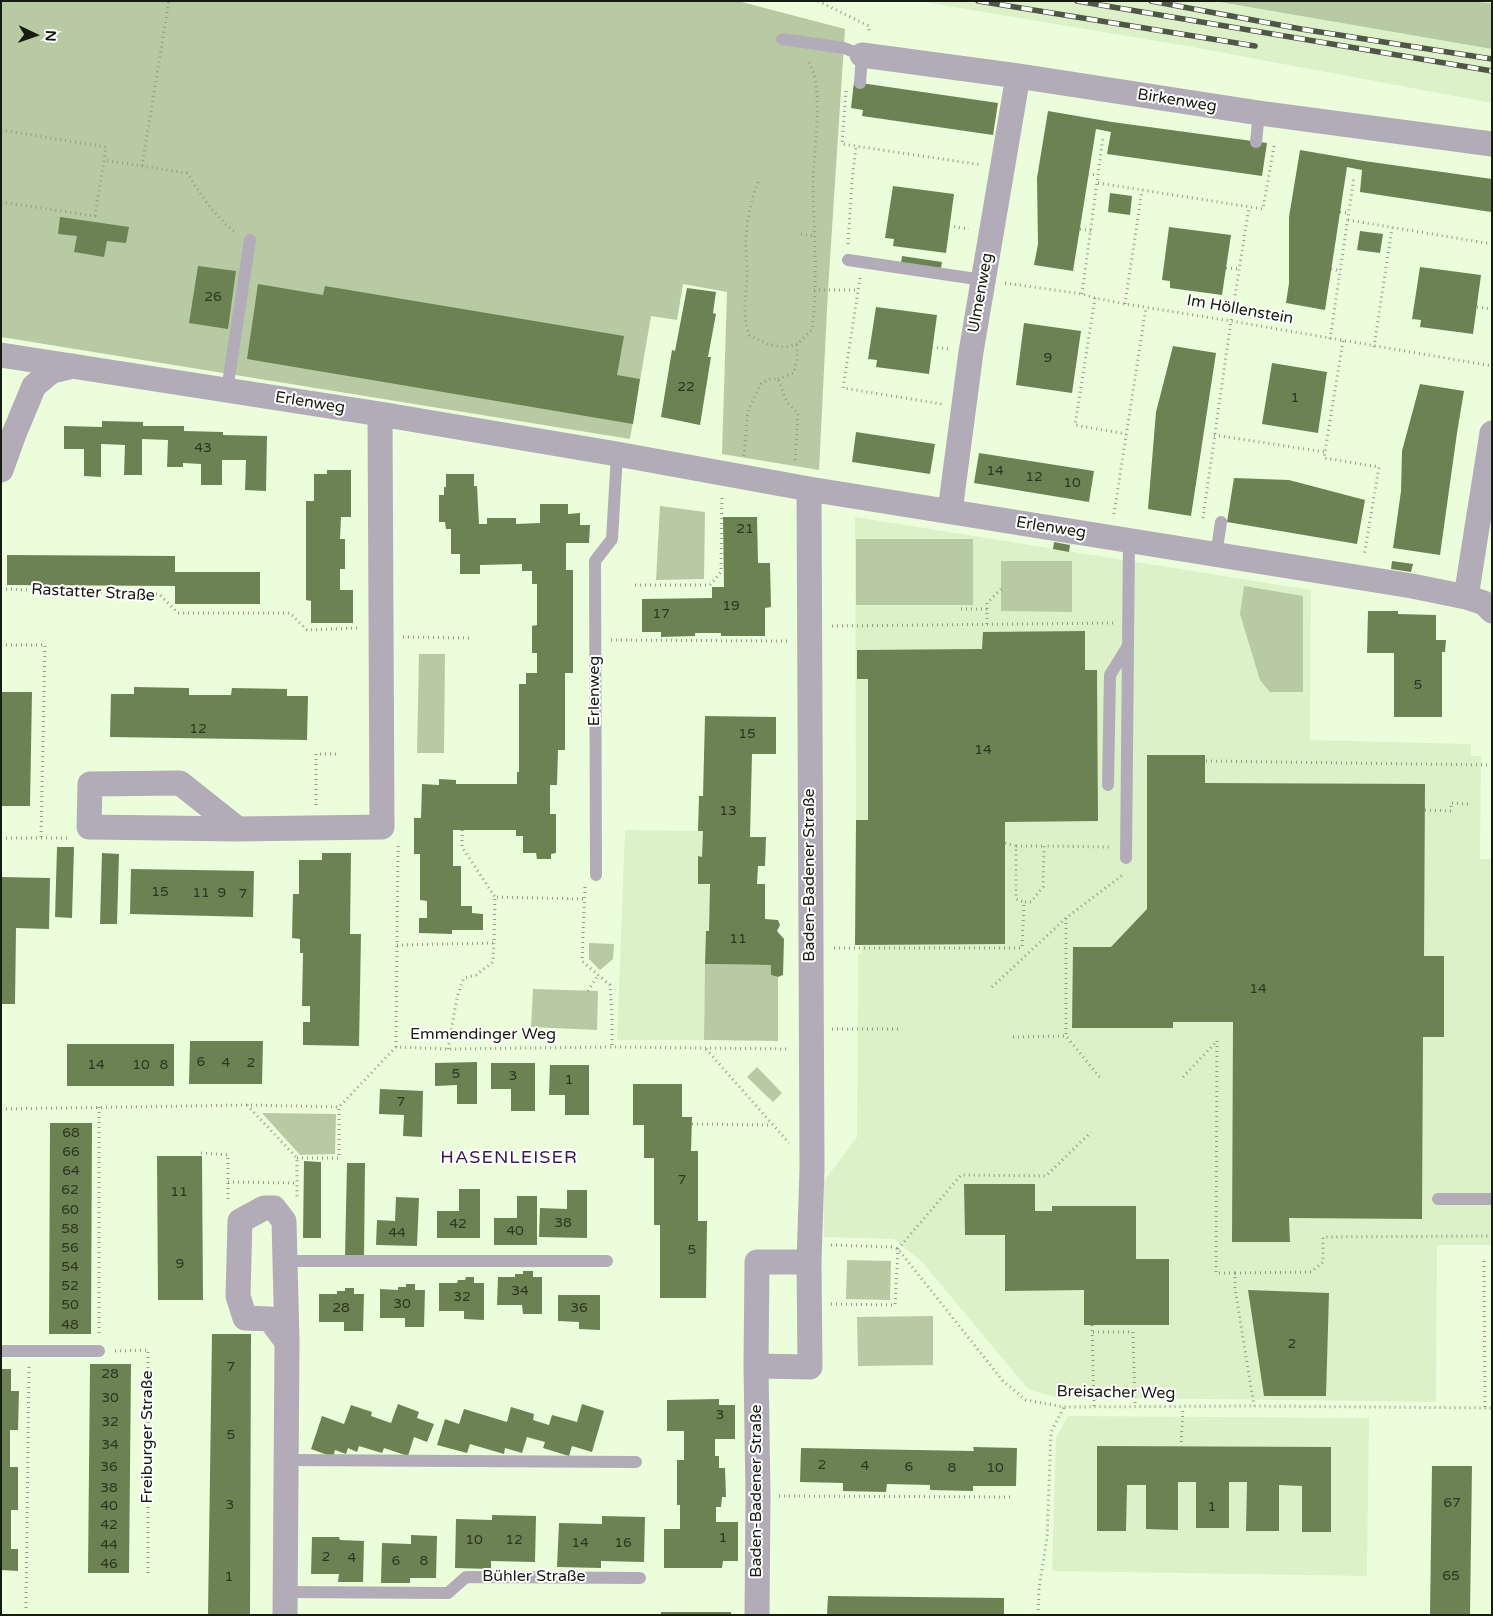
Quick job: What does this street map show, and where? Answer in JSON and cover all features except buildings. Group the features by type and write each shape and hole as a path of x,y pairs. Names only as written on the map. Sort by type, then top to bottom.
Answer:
{"street":[{"name":"Birkenweg","path":"866,55 1269,114 1492,144"},
{"name":"Ulmenweg","path":"950,512 963,407 1018,76"},
{"name":"Erlenweg","path":"1,355 380,414 617,454 801,488 1412,586 1483,603"},
{"path":"1,470 34,386 52,371 75,366"},
{"path":"238,829 180,783 90,784 89,827 238,829 382,827 380,414"},
{"path":"1483,603 1492,433"},
{"name":"Baden-Badener Straße","path":"756,1366 810,1367 812,1169 810,633 801,488"},
{"name":"Bühler Straße","path":"285,1604 287,1342 284,1221 274,1208 264,1208 240,1221 238,1296 245,1318 270,1319 287,1342"},
{"name":"Baden-Badener Straße","path":"757,1615 757,1262 810,1253"}],"lane":[{"path":"782,39 844,48 866,55 860,83"},
{"path":"1256,142 1269,114"},
{"path":"227,390 250,240"},
{"path":"848,260 983,280"},
{"name":"Erlenweg","path":"596,875 594,560 612,539 617,454"},
{"path":"1207,554 1221,522"},
{"path":"1120,539 1128,623 1126,852"},
{"path":"1108,786 1110,675 1128,646"},
{"path":"1438,1198 1492,1199"},
{"path":"285,1261 607,1261"},
{"path":"1,1351 99,1352"},
{"path":"286,1460 636,1462"},
{"name":"Bühler Straße","path":"285,1604 448,1593 466,1577 640,1578"}],"path":[{"path":"142,166 169,1"},
{"path":"818,1 869,26 866,55"},
{"path":"758,182 752,198 746,238 746,326 749,334 777,346 788,348 797,344 812,330 815,310 816,236 813,187 817,120 812,66 799,52 787,49 782,39"},
{"path":"846,88 842,144 1003,168"},
{"path":"1098,183 1263,209 1269,114"},
{"path":"1,130 106,147 95,216 1,202"},
{"path":"1082,294 1098,183 1102,137"},
{"path":"848,260 856,146"},
{"path":"104,160 187,173 221,220 240,236 250,240"},
{"path":"1088,174 1098,175"},
{"path":"1330,339 1354,177"},
{"path":"1126,304 1142,190"},
{"path":"1207,554 1214,435 1249,207"},
{"path":"1340,212 1348,213"},
{"path":"1348,220 1492,244"},
{"path":"1374,347 1392,228"},
{"path":"1080,229 1091,231"},
{"path":"801,234 816,236"},
{"path":"863,263 844,388 963,407"},
{"path":"1226,268 1239,269"},
{"path":"1331,269 1341,270"},
{"name":"Im Höllenstein","path":"983,280 1082,294 1126,304 1231,320 1374,347 1492,366"},
{"path":"814,290 858,290"},
{"path":"1095,298 1075,425 1126,434"},
{"path":"1120,539 1126,434 1146,307"},
{"path":"1477,307 1492,309"},
{"path":"1343,341 1324,458 1379,467 1361,578"},
{"path":"635,585 710,585 721,572 731,475 744,457 748,410 761,384 769,379 778,379 794,373 797,360 797,344"},
{"path":"778,379 787,402 798,413 801,488"},
{"path":"1214,435 1325,452"},
{"name":"Rastatter Straße","path":"1,588 159,594 178,613 290,613 307,630 382,632 472,638"},
{"path":"987,624 987,603 1001,589"},
{"path":"961,609 988,608"},
{"path":"595,640 810,633 855,626 1128,623"},
{"path":"1,645 45,645 41,838"},
{"path":"316,828 316,754 337,754"},
{"path":"1206,760 1492,764"},
{"path":"1425,810 1451,811 1451,803 1468,804"},
{"path":"382,827 398,828 396,1047"},
{"path":"448,1050 458,992 464,978 476,976 493,962 495,897 462,847 462,830"},
{"path":"1,838 77,838"},
{"path":"992,987 1066,918 1126,873 1126,852 1044,846 1016,846 1005,842"},
{"path":"1016,846 1016,899 1031,902 1043,887 1044,846"},
{"path":"596,875 585,875 582,962 610,985 612,1047"},
{"path":"495,897 584,899"},
{"path":"810,948 1022,948 1024,902"},
{"path":"1066,918 1066,1036 1102,1080"},
{"path":"398,945 494,943"},
{"path":"588,991 598,975"},
{"name":"Emmendinger Weg","path":"340,1107 396,1047 448,1050 612,1047 705,1048 899,1029"},
{"path":"1013,1037 1066,1036"},
{"path":"1182,1077 1217,1041 1216,1273 1312,1272 1323,1262 1322,1237 1492,1236"},
{"path":"705,1048 812,1169"},
{"path":"247,1105 297,1158 297,1202"},
{"path":"1,1109 247,1105 340,1107 339,1158 297,1158"},
{"path":"98,1107 99,1352"},
{"path":"692,1124 773,1125"},
{"path":"810,1304 895,1305 898,1249 961,1175 1046,1176 1091,1132"},
{"path":"228,1182 297,1183"},
{"path":"810,1253 891,1247 898,1249"},
{"name":"Breisacher Weg","path":"898,1249 1003,1381 1026,1400 1064,1407 1492,1408"},
{"path":"1484,1261 1485,1408"},
{"path":"1234,1273 1254,1406"},
{"path":"1092,1325 1094,1406"},
{"path":"1093,1332 1133,1332 1135,1406"},
{"name":"Freiburger Straße","path":"99,1352 148,1350 148,1573"},
{"path":"26,1608 30,1351"},
{"path":"1038,1615 1039,1588 1047,1538 1051,1432 1064,1407"},
{"path":"1181,1446 1183,1407"},
{"path":"758,1496 1014,1497"}],"shaded area":[{"path":"1,1 738,1 845,29 828,290 819,470 722,454 727,292 683,284 677,320 651,316 630,439 1,337"},
{"path":"918,1 1214,1 1492,49 1492,103 1192,47"},
{"path":"1214,1 1461,1 1492,3 1492,49"},
{"path":"660,506 705,512 704,579 656,580"},
{"path":"855,517 1311,590 1310,740 1471,744 1471,756 1481,756 1480,859 1492,859 1492,1245 1437,1245 1436,1402 1054,1397 1028,1389 922,1262 894,1239 824,1237 824,1181 857,1137 858,954 861,954 862,945 855,945"},
{"path":"856,539 973,539 973,605 856,605"},
{"path":"1001,561 1072,561 1072,612 1001,611"},
{"path":"1244,586 1303,596 1303,692 1270,692 1260,680 1240,614"},
{"path":"419,654 445,654 444,753 417,753"},
{"path":"625,830 703,831 702,857 698,857 698,884 710,885 709,931 706,932 704,1040 617,1040"},
{"path":"589,943 614,944 613,959 600,970 589,959"},
{"path":"705,964 771,965 771,975 778,977 778,1041 704,1040"},
{"path":"533,989 598,991 597,1030 531,1027"},
{"path":"757,1067 782,1093 773,1102 747,1077"},
{"path":"262,1113 336,1114 335,1154 300,1155"},
{"path":"847,1260 891,1261 890,1300 846,1299"},
{"path":"933,1316 933,1365 858,1366 857,1317"},
{"path":"1068,1416 1369,1418 1367,1576 1052,1571 1056,1438"}],"railway":[{"path":"978,1 1255,46"},
{"path":"1077,1 1492,71"},
{"path":"1151,1 1301,29 1492,59"}],"district":[{"name":"HASENLEISER","path":"509,1158"}]}
